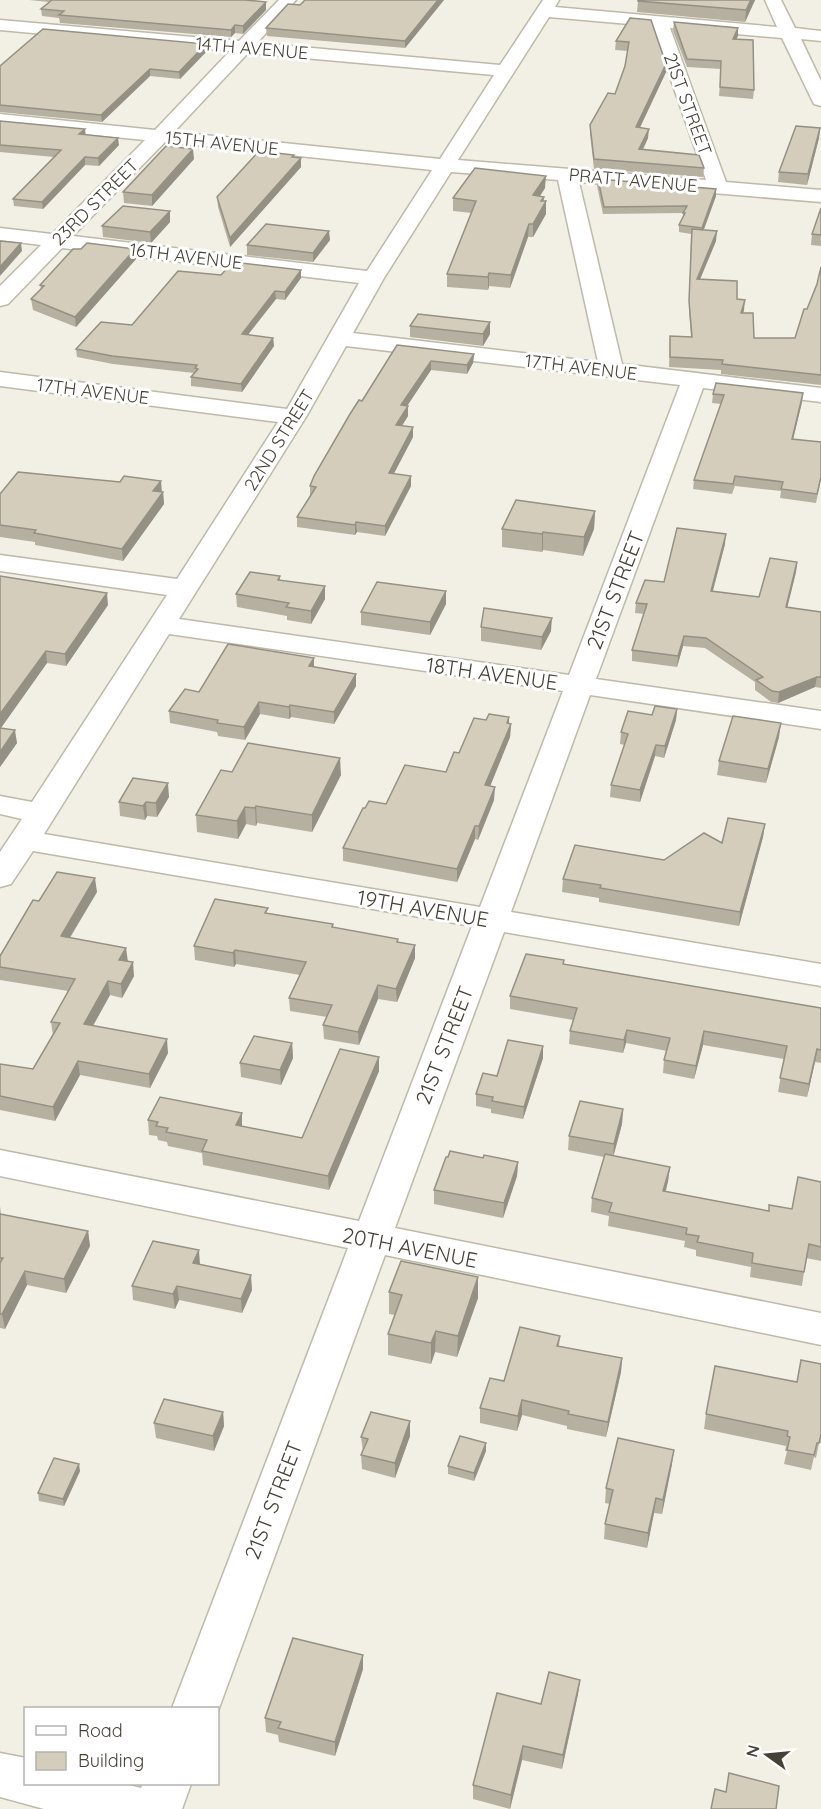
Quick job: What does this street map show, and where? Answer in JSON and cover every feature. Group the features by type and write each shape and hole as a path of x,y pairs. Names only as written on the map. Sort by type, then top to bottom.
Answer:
{"street":[{"name":"23RD STREET","path":"0,299 160,136 288,0"},
{"path":"773,0 821,100"},
{"path":"548,6 659,21 821,36"},
{"name":"22ND STREET","path":"0,877 186,589 294,417 373,278 548,6"},
{"name":"21ST STREET","path":"659,21 718,187"},
{"name":"14TH AVENUE","path":"0,25 505,71"},
{"name":"15TH AVENUE","path":"0,120 444,165"},
{"name":"PRATT AVENUE","path":"444,165 821,196"},
{"path":"567,175 612,371"},
{"name":"16TH AVENUE","path":"0,234 373,278"},
{"name":"17TH AVENUE","path":"340,339 821,395"},
{"name":"17TH AVENUE","path":"0,379 294,417"},
{"name":"21ST STREET","path":"195,1707 694,381"},
{"path":"0,563 186,589"},
{"name":"18TH AVENUE","path":"163,625 821,720"},
{"path":"0,805 42,813"},
{"name":"19TH AVENUE","path":"24,840 821,975"},
{"name":"20TH AVENUE","path":"0,1163 821,1329"},
{"path":"0,1775 24,1781"},
{"path":"39,1785 135,1809"},
{"path":"157,1809 167,1785"}],"building":[{"path":"52,0 245,0 266,2 243,26 235,25 231,30 59,15 64,11 41,9"},
{"path":"305,0 438,0 405,41 266,28 288,4 300,5"},
{"path":"638,0 751,0 746,10"},
{"path":"630,18 651,20 666,64 636,127 649,129 639,149 699,155 704,168 594,159 590,125 608,93 615,94 625,66 629,42 616,41"},
{"path":"674,22 738,28 733,39 753,40 754,90 720,87 721,61 687,59"},
{"path":"43,29 206,44 179,72 150,69 101,115 0,105 0,66"},
{"path":"0,121 85,129 79,134 118,138 98,158 85,157 42,202 13,199 61,150 0,145"},
{"path":"796,126 820,128 808,174 779,172"},
{"path":"166,146 193,149 152,195 123,192"},
{"path":"259,151 294,155 292,157 301,158 230,238 217,197"},
{"path":"475,168 546,176 533,195 544,197 541,201 546,201 533,224 529,224 511,275 489,273 488,277 447,274 476,201 453,198"},
{"path":"598,179 716,189 702,228 679,225 687,206 604,207"},
{"path":"123,206 170,211 150,232 102,226"},
{"path":"821,208 821,235 812,234"},
{"path":"266,224 329,231 313,253 247,245"},
{"path":"692,229 717,231 697,279 737,281 737,299 745,300 741,313 753,313 754,338 795,338 804,309 807,309 817,284 821,267 821,375 722,364 723,360 670,357 670,336 692,337 689,301"},
{"path":"0,241 21,243 0,267"},
{"path":"87,243 135,249 75,317 31,299 44,286 40,285 73,249 81,249"},
{"path":"233,262 301,270 285,292 275,291 242,334 273,338 241,384 191,377 198,369 195,368 197,365 112,356 76,349 101,322 132,325 178,271 221,275"},
{"path":"418,314 490,322 483,334 410,326"},
{"path":"397,345 474,354 467,365 431,361 401,405 408,406 396,425 413,427 389,473 411,476 385,526 356,522 355,525 297,517 316,487 310,486 314,476 350,414 359,400 362,401"},
{"path":"716,383 803,393 792,439 821,442 821,477 817,494 781,489 783,482 735,476 733,484 694,480 724,395 713,394"},
{"path":"18,472 120,482 124,476 161,481 153,491 163,492 122,549 34,533 36,530 0,525 0,494"},
{"path":"516,500 595,511 584,537 502,529"},
{"path":"677,528 726,534 711,591 759,597 770,558 797,562 786,607 821,612 821,677 779,692 772,691 756,680 763,677 706,638 684,636 678,656 632,650 647,604 636,603 645,580 664,582"},
{"path":"250,572 280,576 278,580 325,586 311,611 286,607 289,603 236,594"},
{"path":"0,576 107,593 65,654 46,651 0,714"},
{"path":"377,582 446,591 430,622 361,612"},
{"path":"484,608 552,618 542,637 481,627"},
{"path":"228,644 314,658 309,666 356,674 334,712 259,702 244,727 169,711 185,689 199,692"},
{"path":"655,706 677,709 665,746 656,745 640,790 611,785 628,734 621,732 628,711 652,715"},
{"path":"489,714 509,717 507,723 511,724 485,785 495,787 479,826 475,826 457,869 343,848 363,808 369,801 386,804 405,765 446,772 454,752 459,753 474,718 486,720"},
{"path":"733,716 781,723 768,769 719,761"},
{"path":"0,728 15,730 0,752"},
{"path":"248,743 340,758 312,815 256,806 255,808 245,807 237,821 196,815 221,770 232,772"},
{"path":"133,778 168,783 156,803 146,802 143,806 119,802"},
{"path":"728,818 765,824 740,912 600,888 601,885 563,879 575,845 664,860 704,833 722,843"},
{"path":"57,872 95,878 61,936 126,948 119,960 133,962 121,984 108,981 84,1024 167,1039 149,1074 78,1061 53,1107 0,1096 0,1064 33,1069 60,1023 51,1022 75,979 0,967 0,956 33,900 39,901"},
{"path":"215,899 268,908 265,913 333,924 332,927 398,939 397,942 415,945 396,989 378,985 358,1032 323,1025 332,1005 289,998 306,962 235,950 233,953 194,946"},
{"path":"526,954 564,960 563,964 821,1008 821,1050 817,1049 809,1084 780,1078 787,1046 704,1031 696,1066 664,1060 670,1038 627,1030 624,1040 570,1031 577,1008 510,996"},
{"path":"254,1036 292,1043 280,1070 240,1063"},
{"path":"508,1040 543,1046 524,1107 492,1101 493,1097 476,1094 483,1073 497,1076"},
{"path":"340,1049 379,1057 328,1176 202,1151 207,1140 166,1132 168,1128 156,1126 158,1122 148,1120 160,1097 242,1113 236,1125 302,1138"},
{"path":"580,1101 623,1109 614,1144 569,1136"},
{"path":"450,1151 518,1162 504,1203 434,1190"},
{"path":"605,1154 670,1167 663,1191 769,1211 769,1205 792,1209 798,1177 821,1182 821,1247 809,1244 804,1272 752,1263 753,1253 697,1242 699,1236 686,1234 687,1228 609,1212 612,1203 592,1198"},
{"path":"0,1214 88,1231 64,1279 25,1271 2,1314 0,1314 0,1263 3,1258 0,1258"},
{"path":"153,1241 199,1250 193,1263 251,1275 241,1299 177,1286 173,1294 132,1286"},
{"path":"401,1261 478,1277 458,1336 436,1331 431,1343 388,1334 402,1295 389,1292"},
{"path":"520,1327 560,1336 557,1346 622,1358 608,1422 568,1414 569,1411 522,1400 518,1416 480,1408 490,1378 504,1381"},
{"path":"801,1360 821,1364 821,1434 814,1455 787,1450 790,1437 787,1436 788,1431 706,1414 715,1366 797,1382"},
{"path":"164,1399 223,1412 213,1436 154,1423"},
{"path":"371,1412 410,1421 395,1463 361,1455 368,1439 361,1437"},
{"path":"460,1436 486,1443 474,1473 448,1466"},
{"path":"618,1438 674,1450 663,1500 656,1498 648,1533 605,1524 613,1490 606,1488"},
{"path":"54,1458 79,1464 63,1499 38,1493"},
{"path":"293,1638 363,1655 335,1742 278,1728 281,1722 265,1718"},
{"path":"549,1672 580,1680 563,1755 523,1746 511,1795 473,1785 497,1693 541,1704"},
{"path":"729,1773 779,1786 776,1809 711,1809 715,1789 726,1792"}]}
